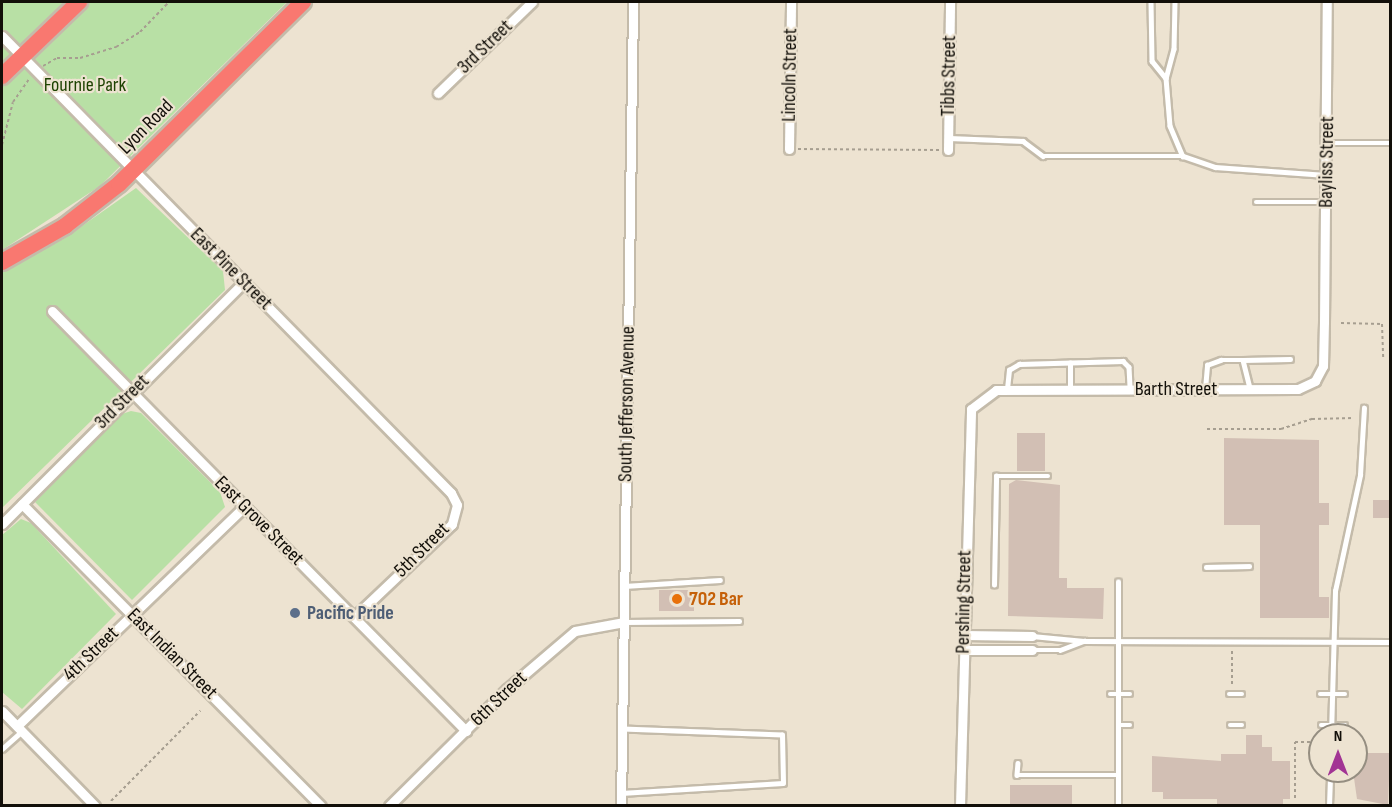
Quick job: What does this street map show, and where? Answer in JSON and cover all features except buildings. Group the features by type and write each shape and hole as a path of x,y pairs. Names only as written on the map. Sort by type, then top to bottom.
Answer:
{"highway":[{"path":"2,76 79,2"},
{"name":"Lyon Road","path":"2,262 65,226 133,170 303,2"}],"street":[{"name":"3rd Street","path":"438,93 532,2"},
{"name":"South Jefferson Avenue","path":"621,806 633,2"},
{"name":"Lincoln Street","path":"789,149 791,2"},
{"name":"Tibbs Street","path":"948,150 950,2"},
{"name":"Bayliss Street","path":"1324,322 1327,2"},
{"name":"East Pine Street","path":"2,36 244,282 457,505"},
{"name":"3rd Street","path":"2,524 244,282"},
{"name":"East Grove Street","path":"52,311 466,731"},
{"name":"Barth Street","path":"976,402 1007,390 1298,389 1315,381 1323,366 1324,322"},
{"name":"Pershing Street","path":"960,806 967,426 976,402"},
{"name":"East Indian Street","path":"22,504 321,806"},
{"name":"5th Street","path":"354,617 452,524 457,505"},
{"name":"4th Street","path":"19,728 132,614 244,507"},
{"name":"6th Street","path":"390,806 466,731 575,631 624,622"},
{"path":"964,635 1032,636"},
{"path":"963,650 1032,650"},
{"path":"2,711 95,806"}],"lane":[{"path":"1151,2 1152,62 1166,78"},
{"path":"1175,2 1174,49 1166,78 1170,126 1183,156"},
{"path":"948,138 1023,141 1043,156 1183,156 1215,167 1326,175"},
{"path":"1327,143 1390,142"},
{"path":"1257,202 1326,202"},
{"path":"1205,389 1207,365 1243,360 1290,359"},
{"path":"1243,360 1250,389"},
{"path":"1007,390 1009,370 1018,364 1124,361 1129,367 1130,389"},
{"path":"1070,363 1070,390"},
{"path":"1331,723 1335,591 1360,475 1364,408"},
{"path":"994,585 996,476 1048,476"},
{"path":"1206,567 1249,566"},
{"path":"624,586 720,580"},
{"path":"1118,582 1118,806"},
{"path":"624,622 739,621"},
{"path":"1032,636 1084,641 1390,642"},
{"path":"1032,650 1060,650 1084,641"},
{"path":"1110,694 1130,694"},
{"path":"1229,694 1242,694"},
{"path":"1320,694 1345,694"},
{"path":"1118,725 1130,725"},
{"path":"1230,725 1242,725"},
{"path":"2,749 19,728"},
{"path":"621,793 783,783 783,735 622,729"},
{"path":"1018,763 1017,775 1118,775"},
{"path":"1329,806 1330,783"}],"path":[{"path":"2,145 13,102 36,72 57,58 80,58 116,46 140,32 169,2"},
{"path":"789,149 948,150"},
{"path":"1341,323 1382,324 1383,360"},
{"path":"1207,429 1281,429 1312,419 1354,418"},
{"path":"1232,651 1232,687"},
{"path":"111,801 200,711"},
{"path":"1294,798 1295,742 1308,742"}],"green space":[{"name":"Fournie Park","path":"2,2 287,2 100,186 2,250"},
{"path":"136,188 223,271 225,290 2,508 2,272 65,238"},
{"path":"131,411 141,413 220,492 225,507 132,600 35,502 119,415"},
{"path":"21,519 31,523 116,614 22,709 2,692 2,535"}],"place":[{"name":"702 Bar","path":"677,599"},
{"name":"Pacific Pride","path":"295,613"}]}
